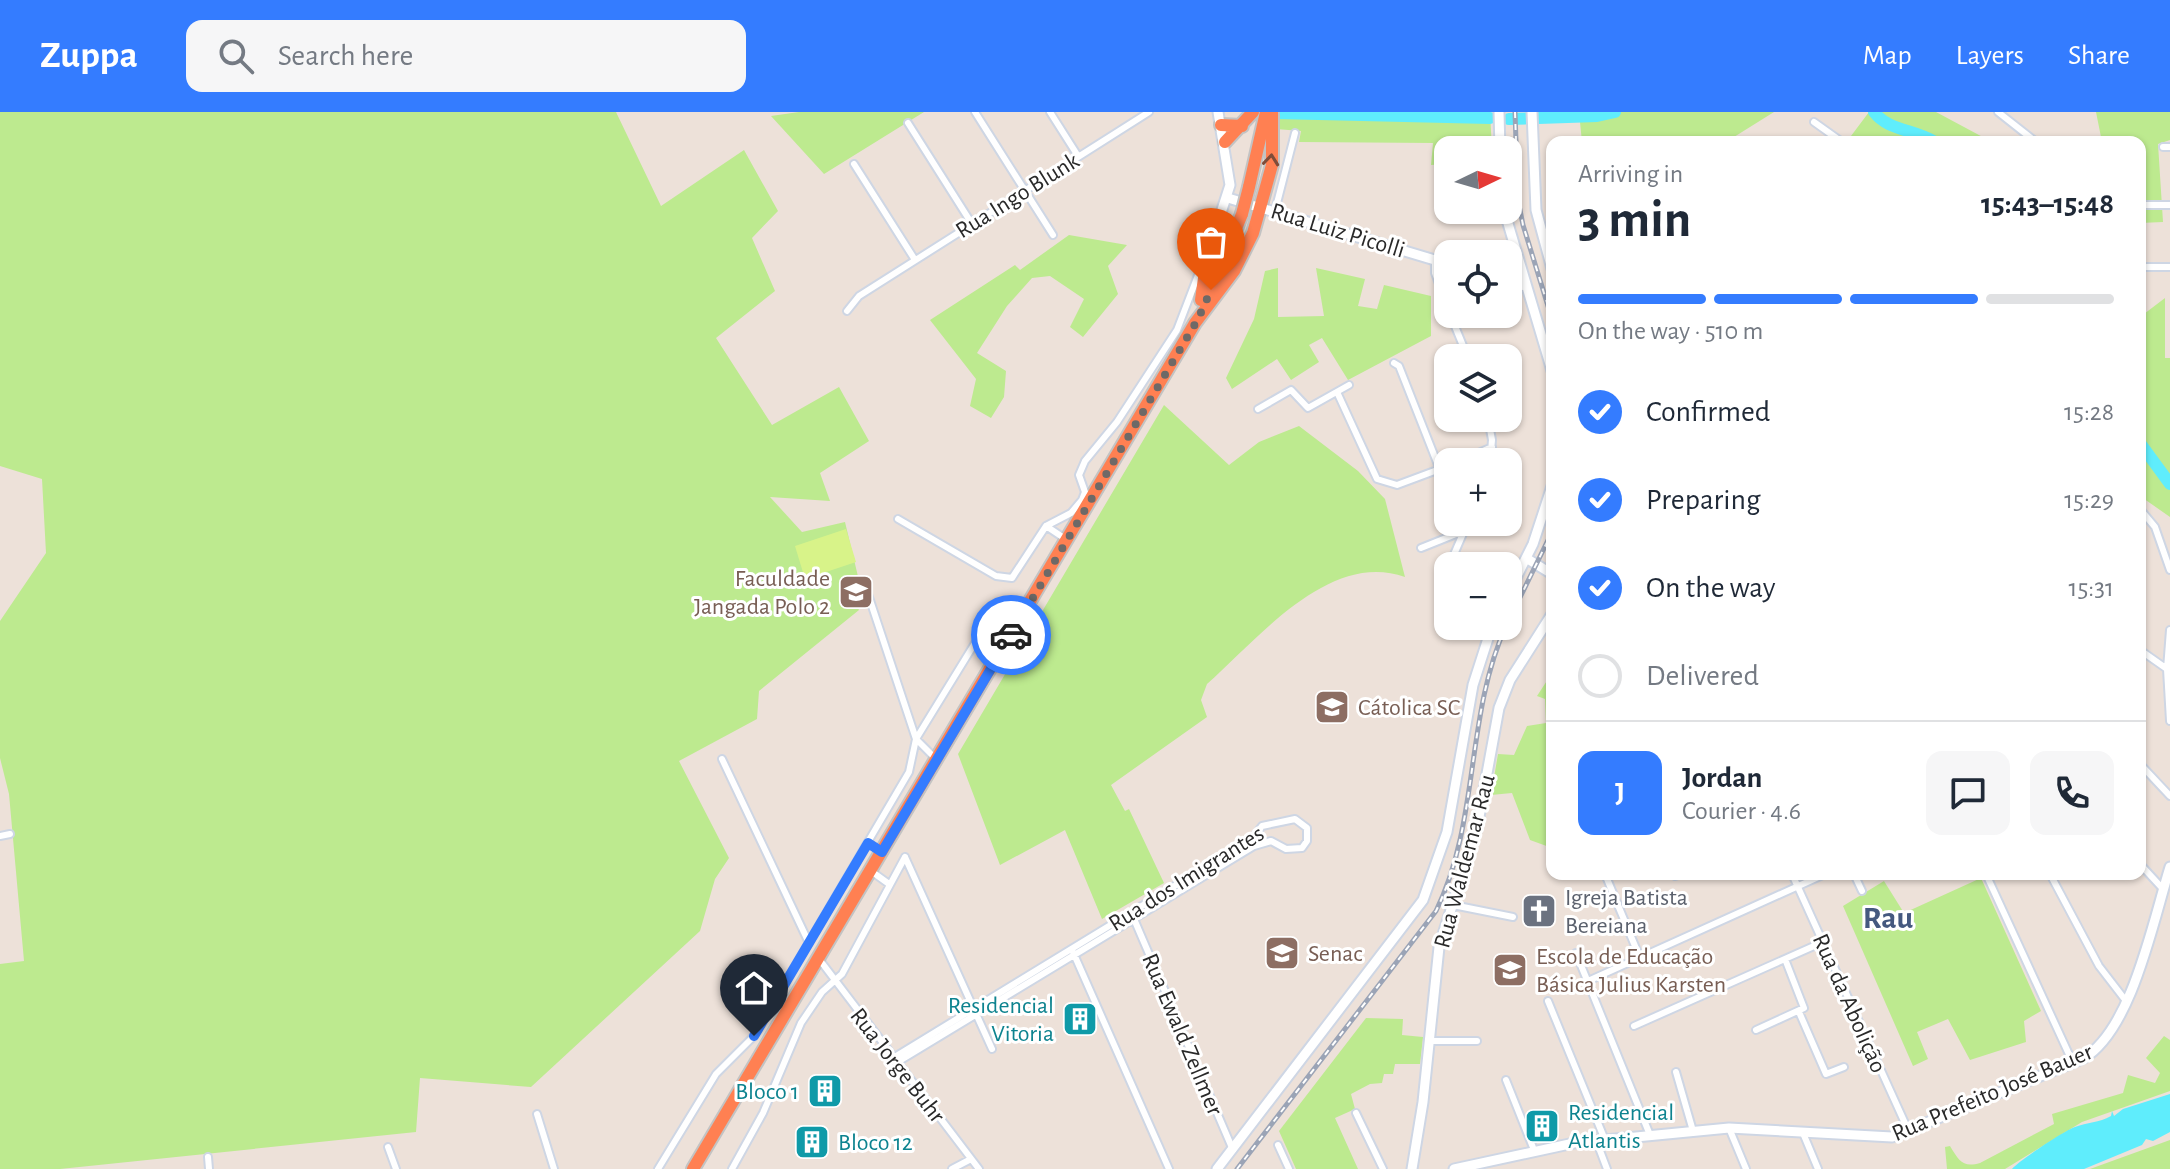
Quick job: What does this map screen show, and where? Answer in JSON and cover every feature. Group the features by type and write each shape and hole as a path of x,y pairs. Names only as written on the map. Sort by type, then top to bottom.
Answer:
{"highway":[{"path":"1225,142 1253,112"},
{"path":"697,1165 1067,540 1089,491 1193,319 1242,214 1269,112"},
{"path":"1193,319 1244,256 1272,165 1269,112"},
{"path":"1220,118 1242,126"},
{"path":"1193,319 1207,256"}],"street":[{"path":"975,112 1053,235"},
{"path":"1050,112 1078,156"},
{"name":"Rua Ingo Blunk","path":"847,311 859,296 1149,112"},
{"path":"1499,112 1500,136"},
{"path":"1532,112 1536,210 1546,247"},
{"path":"1998,112 2028,136"},
{"path":"1207,256 1228,198 1231,174 1220,118"},
{"path":"1814,122 1834,136"},
{"path":"908,123 972,224"},
{"path":"1275,211 1295,133"},
{"path":"854,164 915,260"},
{"name":"Rua Luiz Picolli","path":"1228,198 1434,261"},
{"path":"2146,205 2170,205"},
{"path":"1508,224 1546,351"},
{"path":"2146,267 2170,267"},
{"path":"898,519 996,576 1012,578 1046,526 1077,508 1089,491 1079,475 1085,461 1193,319"},
{"path":"1394,363 1399,366 1434,455"},
{"path":"1258,409 1291,390 1308,408 1349,385"},
{"path":"1337,392 1373,474 1383,483 1397,485 1434,472"},
{"path":"1490,432 1492,447"},
{"path":"1522,566 1546,503"},
{"path":"2146,516 2155,527 2170,570"},
{"path":"1046,526 1067,540"},
{"path":"1421,548 1451,536"},
{"path":"1526,558 1546,570"},
{"path":"864,582 916,739 937,760"},
{"name":"Rua Waldemar Rau","path":"1412,1169 1430,1041 1439,947 1477,828 1501,698 1546,624"},
{"path":"2170,630 2167,669 2170,721"},
{"path":"1217,1169 1423,900 1447,832 1471,696 1486,640"},
{"path":"659,1168 716,1074 754,1036 913,764 916,739 975,643"},
{"path":"2146,654 2167,669"},
{"path":"722,759 809,943"},
{"path":"2146,770 2170,796"},
{"name":"Rua dos Imigrantes","path":"895,1060 1253,838 1262,826 1295,819 1307,828 1307,841 1302,848 1291,850 1271,841 1261,843 1073,952"},
{"path":"0,836 10,834"},
{"path":"868,843 882,852"},
{"path":"732,1169 763,1113 801,1023 812,1005 834,981 871,923 905,857 992,1049"},
{"name":"Rua Prefeito José Bauer","path":"1454,1169 1534,1150 1600,1140 1729,1128 1882,1138 1909,1132 2073,1063 2091,1053 2109,1036 2127,1001 2165,895 2170,867"},
{"path":"871,871 889,884"},
{"path":"2146,871 2165,895"},
{"path":"1608,880 1640,958"},
{"name":"Rua da Abolição","path":"1795,880 1909,1132"},
{"path":"1588,981 1812,880"},
{"path":"1857,880 1862,891"},
{"path":"1989,880 2073,1063"},
{"path":"2053,880 2099,966 2127,1001"},
{"path":"1453,905 1513,917"},
{"name":"Rua Ewald Zellmer","path":"1134,919 1233,1150"},
{"path":"1634,1026 1823,942"},
{"path":"1073,952 1169,1169"},
{"path":"1576,953 1650,1135"},
{"name":"Rua Jorge Buhr","path":"819,959 979,1169"},
{"path":"1756,1030 1799,1012 1805,1003 1785,959"},
{"path":"1548,1001 1600,1140 1607,1169"},
{"path":"1799,1012 1826,1074 1844,1067"},
{"path":"1430,1041 1477,1041"},
{"path":"1676,1072 1693,1131"},
{"path":"1506,1080 1534,1150"},
{"path":"1356,1113 1383,1169"},
{"path":"537,1114 554,1169"},
{"path":"1729,1128 1746,1169"},
{"path":"1803,1133 1818,1169"},
{"path":"1278,1145 1289,1169"},
{"path":"388,1147 396,1169"},
{"path":"208,1157 209,1169"},
{"path":"952,1169 971,1159"}],"green space":[{"path":"0,112 616,112 661,206 744,150 778,211 752,238 775,291 716,338 772,425 839,387 869,441 820,473 830,501 770,497 802,532 845,522 861,589 853,600 859,610 759,691 757,719 679,761 729,858 715,879 700,931 531,1087 420,1078 416,1132 60,1169 0,1169 0,964 24,961 9,794 0,758 0,621 46,553 42,479 0,466"},
{"path":"799,112 924,112 824,174 771,116"},
{"path":"1277,112 1490,112 1491,136 1434,136 1434,165 1431,165 1433,143 1299,142 1301,131 1276,129"},
{"path":"1579,112 1774,112 1736,136 1581,136"},
{"path":"1869,112 1936,112 1981,136 1851,136"},
{"path":"2096,112 2170,112 2170,140 2158,144 2163,222 2146,223 2146,136 2101,136"},
{"path":"1069,235 1127,245 1108,266 1118,294 1083,337 1070,327 1084,299 1050,276 1032,278 1007,306 977,353 1006,371 1004,397 991,418 970,406 976,379 930,320 1015,265 1020,270"},
{"path":"1278,268 1278,317 1324,316 1316,268 1365,279 1358,306 1377,309 1384,285 1431,296 1431,336 1348,380 1322,338 1309,345 1319,362 1291,380 1277,359 1232,389 1226,378 1254,319 1265,271"},
{"path":"2165,298 2165,358 2170,358 2170,517 2146,500 2146,312"},
{"path":"1164,405 1229,465 1259,442 1299,426 1358,471 1385,499 1405,577 1377,572 1349,576 1322,587 1297,604 1272,623 1207,684 1201,700 1207,717 1111,785 1125,811 1129,809 1164,883 1102,919 1065,830 1000,865 958,754"},
{"path":"846,529 856,562 805,579 795,546"},
{"path":"1546,682 1546,723 1545,699 1537,696"},
{"path":"1546,723 1546,846 1530,840 1512,793 1491,795 1498,754 1514,755 1527,726"},
{"path":"1982,880 2041,1011 2024,1021 2026,1042 1970,1060 1948,1019 1917,1032 1928,1059 1913,1066 1843,906 1884,881 1904,913"},
{"path":"1366,1018 1403,1019 1402,1035 1423,1037 1420,1064 1395,1064 1393,1074 1384,1074 1382,1083 1370,1084 1351,1094 1355,1109 1335,1118 1358,1169 1296,1169 1279,1131"},
{"path":"2164,1036 2170,1040 2170,1091 2082,1122 2005,1169 1947,1169 1945,1147 1950,1146 1965,1164 1980,1163 2054,1124 2052,1114 2123,1093 2128,1075 2155,1083 2160,1073 2146,1058"},
{"path":"2170,1140 2170,1169 2090,1169"}],"water":[{"path":"2170,1094 2170,1132 2153,1141 2146,1139 2142,1145 2084,1169 2012,1169 2070,1129 2111,1116 2112,1111 2114,1116 2123,1109"}],"waterway":[{"path":"1509,119 1597,116 1615,112"},
{"path":"1874,112 1887,123 1923,136"},
{"path":"1276,113 1490,118"},
{"path":"2146,451 2170,484"}],"railway":[{"path":"1515,112 1518,200 1546,300"},
{"path":"1522,593 1546,544"},
{"path":"1237,1169 1436,911 1460,841 1484,696 1501,640"}],"way so far":[{"path":"1011,635 1198,319 1211,290"}],"place":[{"name":"Faculdade Jangada Polo 2","path":"856,592"},
{"name":"Cátolica SC","path":"1332,707"},
{"name":"Igreja Batista Bereiana","path":"1539,911"},
{"name":"Senac","path":"1282,953"},
{"name":"Escola de Educação Básica Julius Karsten","path":"1510,970"},
{"name":"Residencial Vitoria","path":"1080,1019"},
{"name":"Bloco 1","path":"825,1091"},
{"name":"Residencial Atlantis","path":"1542,1126"},
{"name":"Bloco 12","path":"812,1142"}],"district":[{"name":"Rau","path":"1888,917"}],"route":[{"path":"754,1036 868,843 882,852 1011,635"}]}
